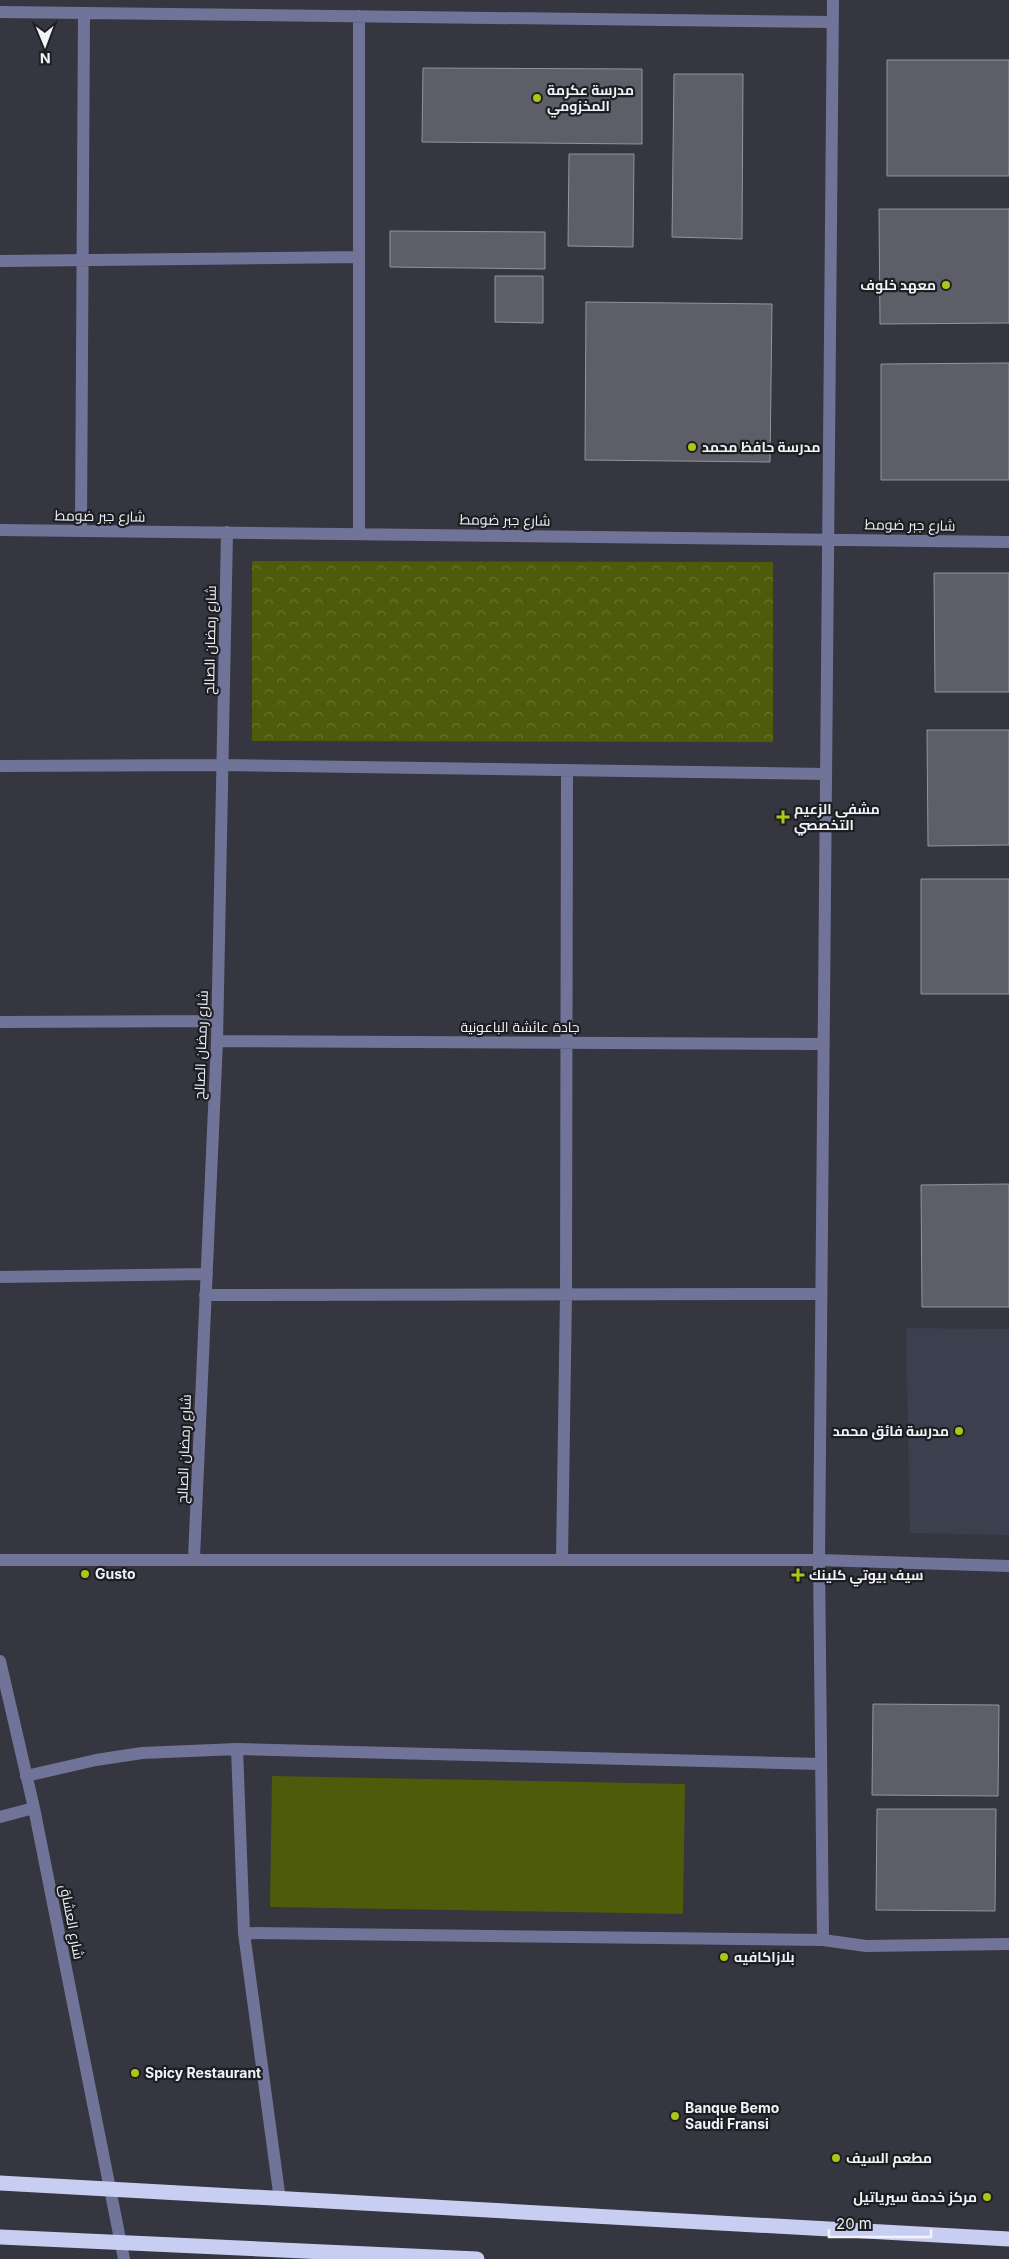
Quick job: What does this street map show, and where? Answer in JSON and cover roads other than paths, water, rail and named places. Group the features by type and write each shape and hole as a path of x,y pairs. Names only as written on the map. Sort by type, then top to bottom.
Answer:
{"highway":[{"path":"0,2183 1009,2239"},
{"path":"0,2237 477,2259"}],"street":[{"path":"823,1940 819,1560 833,0"},
{"path":"0,12 832,22"},
{"path":"81,530 84,13"},
{"path":"359,16 359,533"},
{"path":"0,261 359,256"},
{"name":"شارع جبر ضومط","path":"0,530 828,538 1009,542"},
{"name":"شارع رمضان الصالح","path":"194,1558 217,1021 227,532"},
{"path":"0,766 222,765 825,774"},
{"path":"562,1559 566,1294 567,770"},
{"path":"0,1022 217,1021"},
{"name":"جادة عائشة الباعونية","path":"216,1041 823,1044"},
{"path":"0,1277 206,1274"},
{"path":"206,1295 821,1294"},
{"path":"0,1560 194,1558 819,1560 1009,1566"},
{"name":"شارع العشاق","path":"0,1661 34,1808 124,2259"},
{"path":"26,1776 96,1760 142,1753 237,1749 821,1764"},
{"path":"237,1749 244,1933 280,2200"},
{"path":"0,1817 34,1808"},
{"path":"244,1933 823,1940 866,1946 1009,1944"}],"place":[{"name":"مدرسة عكرمة المخزومي","path":"537,98"},
{"name":"معهد خلوف","path":"946,285"},
{"name":"مدرسة حافظ محمد","path":"692,447"},
{"name":"مشفى الزعيم التخصصي","path":"783,817"},
{"name":"مدرسة فائق محمد","path":"959,1431"},
{"name":"Gusto","path":"85,1574"},
{"name":"سيف بيوتي كلينك","path":"798,1575"},
{"name":"بلازاكافيه","path":"724,1957"},
{"name":"Spicy Restaurant","path":"135,2073"},
{"name":"Banque Bemo Saudi Fransi","path":"675,2116"},
{"name":"مطعم السيف","path":"836,2158"},
{"name":"مركز خدمة سيرياتيل","path":"987,2197"}]}
